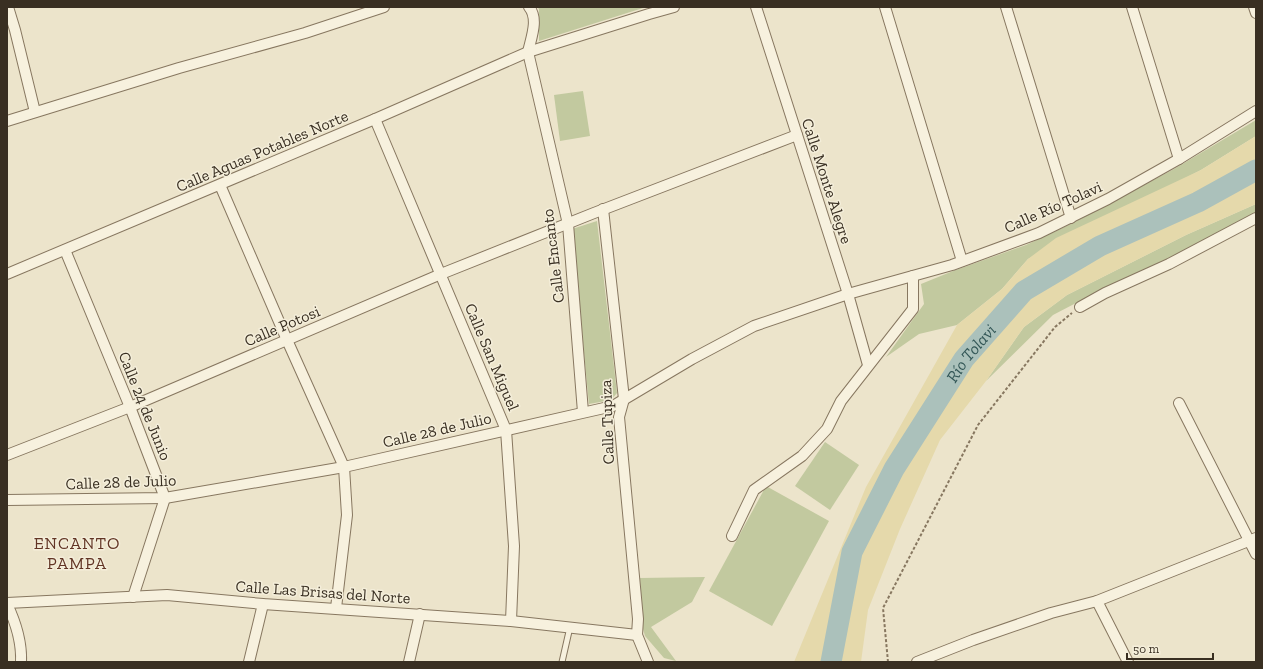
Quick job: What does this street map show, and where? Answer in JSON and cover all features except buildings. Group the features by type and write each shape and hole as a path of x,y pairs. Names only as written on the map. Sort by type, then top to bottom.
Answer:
{"street":[{"path":"8,7 35,112"},
{"path":"7,121 179,68 305,34 384,7"},
{"path":"528,52 534,25 532,10 529,7"},
{"name":"Calle Aguas Potables Norte","path":"7,274 375,119 528,52 674,7"},
{"name":"Calle Monte Alegre","path":"756,7 848,294 868,365"},
{"path":"885,7 962,261"},
{"path":"1006,7 1071,218"},
{"path":"1132,7 1178,159"},
{"path":"1254,7 1256,13"},
{"name":"Calle Encanto","path":"528,52 568,224 583,412"},
{"name":"Calle Río Tolavi","path":"848,294 962,261 1040,233 1108,199 1178,159 1256,111"},
{"name":"Calle San Miguel","path":"375,119 506,430 514,546 510,621"},
{"name":"Calle Potosi","path":"7,455 130,407 441,274 603,209 797,135"},
{"path":"220,185 344,467 347,515 336,608"},
{"name":"Calle Tupiza","path":"603,209 624,399 619,417 638,618 637,635"},
{"path":"1080,307 1105,293 1169,264 1256,218"},
{"name":"Calle 24 de Junio","path":"64,250 130,407 165,498"},
{"path":"732,536 754,490 802,456 826,429 841,401 913,309 913,276"},
{"name":"Calle 28 de Julio","path":"7,500 165,498 344,467 613,406 692,359 754,326 848,294"},
{"path":"1179,403 1253,540 1256,554"},
{"path":"133,598 165,498"},
{"path":"917,662 973,640 1051,613 1097,601 1253,540"},
{"name":"Calle Las Brisas del Norte","path":"7,604 167,595 263,604 510,621 637,635"},
{"path":"1097,601 1128,662"},
{"path":"7,604 16,623 22,650 21,662"},
{"path":"249,662 263,604"},
{"path":"409,662 420,614"},
{"path":"637,635 648,662"}],"lane":[{"path":"562,662 570,627"}],"path":[{"path":"888,662 883,608 978,425 1055,327 1080,307"}],"green space":[{"path":"537,7 646,7 539,41 539,9"},
{"path":"583,91 590,136 560,141 554,95"},
{"path":"1256,120 1256,136 1201,170 1028,259 1002,289 957,325 919,334 886,357 924,304 921,284 1026,245 1071,224 1174,169"},
{"path":"1256,204 1256,213 1173,257 1101,290 1053,315 986,381 1024,327 1067,295 1186,235"},
{"path":"597,221 617,393 611,400 589,404 572,229"},
{"path":"825,442 859,465 830,510 795,486"},
{"path":"766,486 829,521 772,626 709,591"},
{"path":"705,577 692,602 651,627 676,661 664,658 645,636 643,629 640,578"}],"sand":[{"path":"1256,136 1256,204 1186,235 1067,295 1024,327 986,381 940,440 900,529 868,610 861,662 794,662 866,487 957,325 1002,289 1028,259 1056,238 1201,170"}],"waterway":[{"name":"Río Tolavi","path":"831,662 852,552 894,469 964,359 1024,291 1100,246 1198,202 1256,170"}],"district":[{"name":"ENCANTO PAMPA","path":"77,553"}]}
